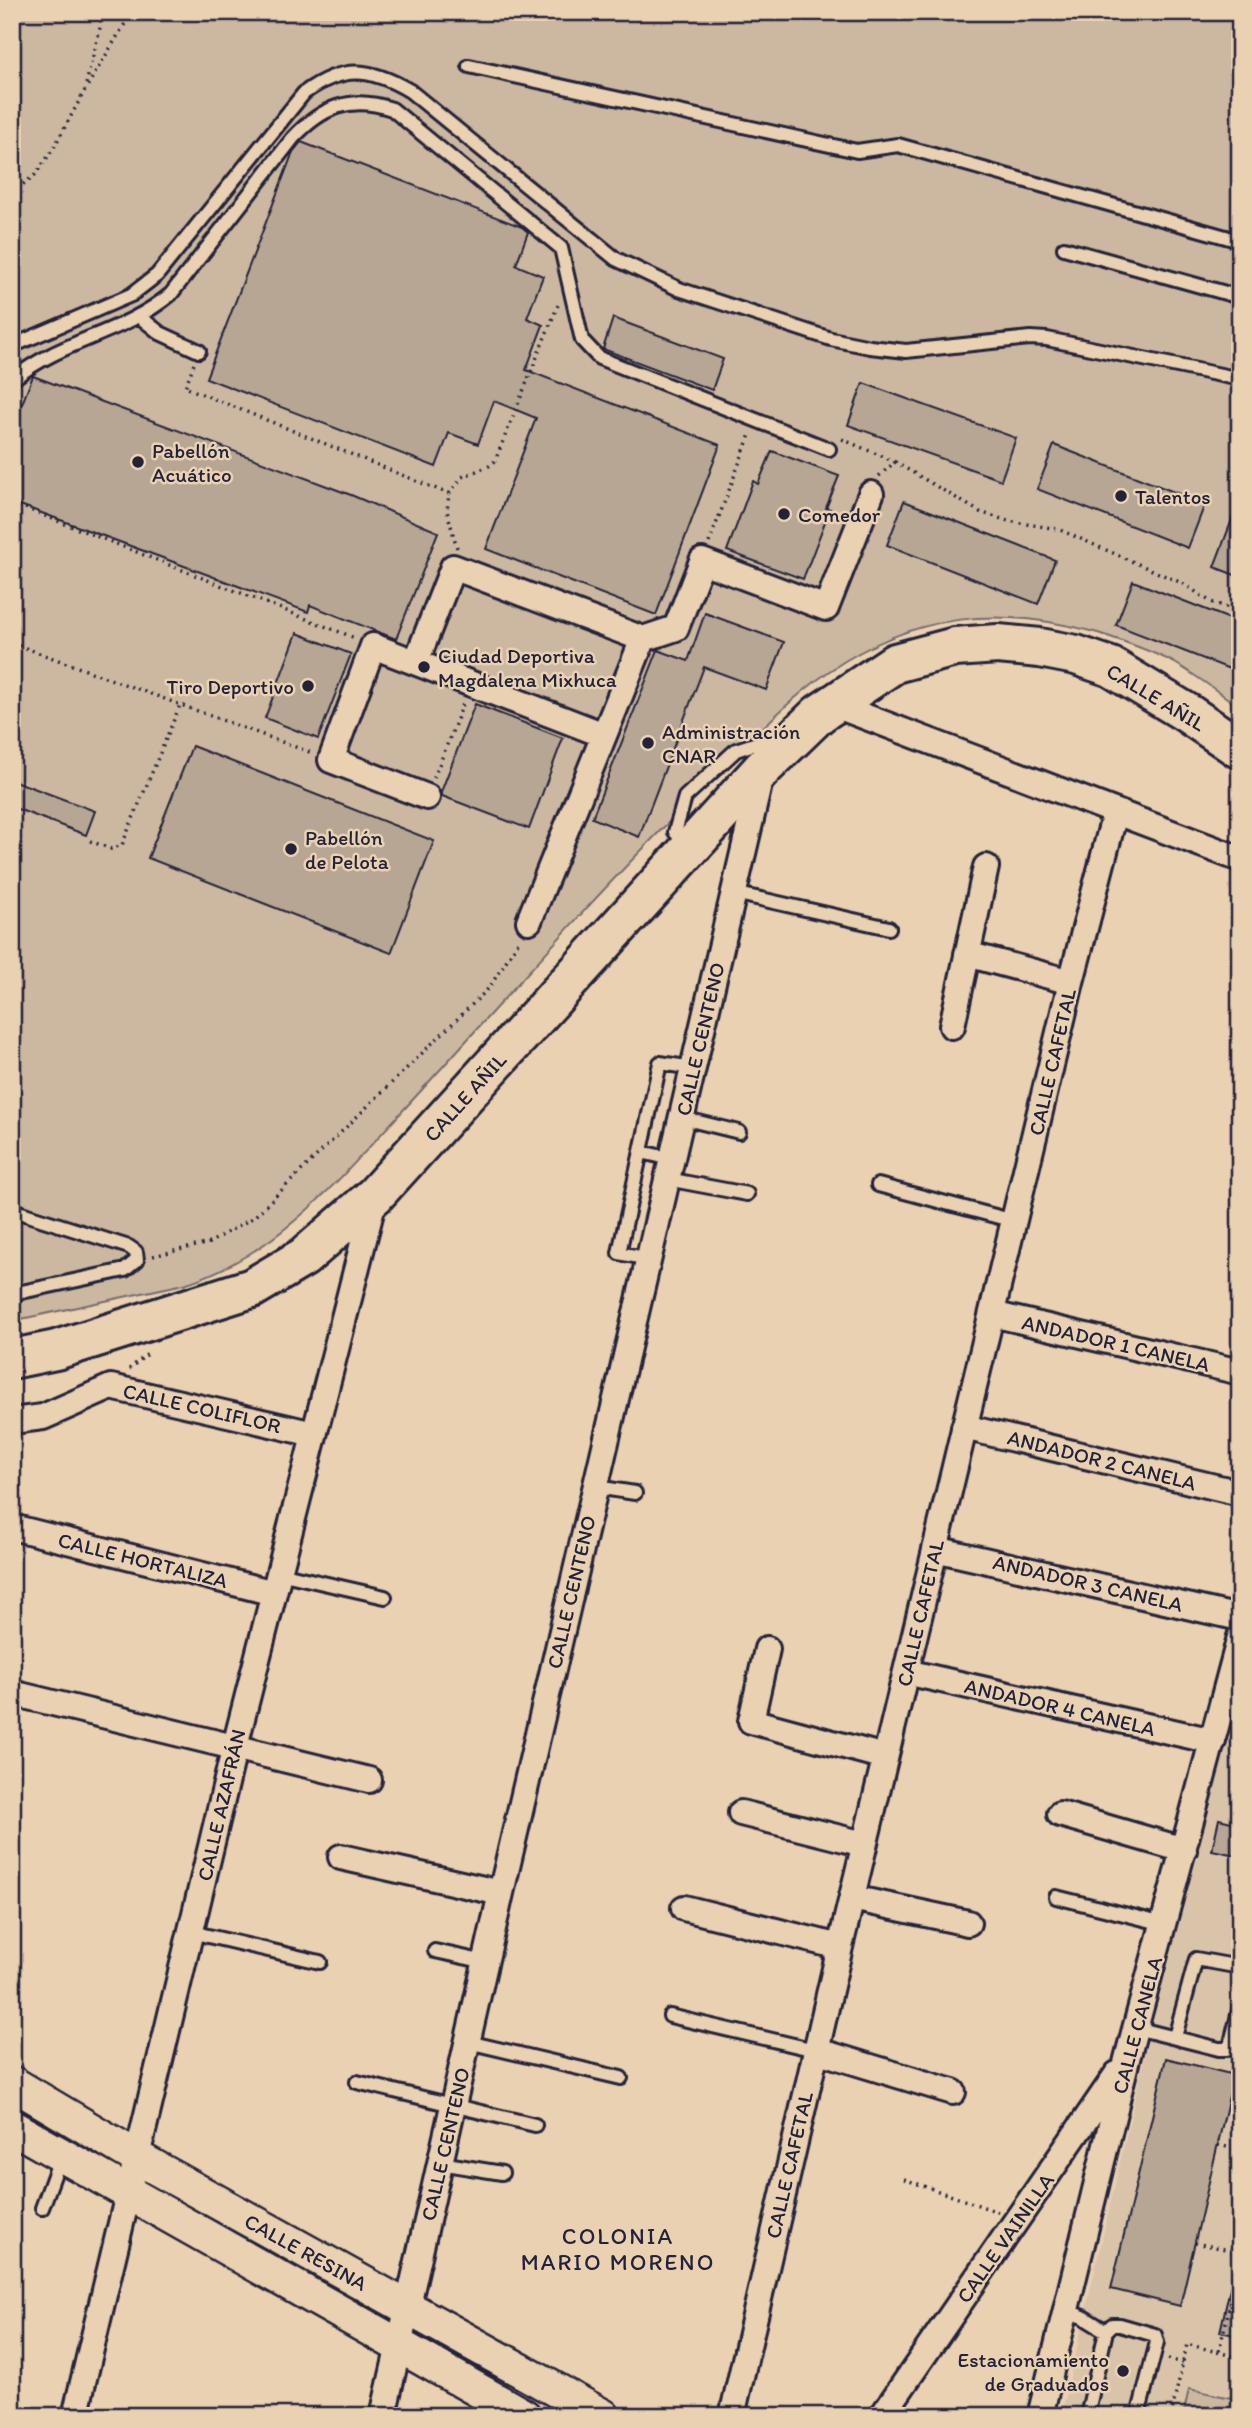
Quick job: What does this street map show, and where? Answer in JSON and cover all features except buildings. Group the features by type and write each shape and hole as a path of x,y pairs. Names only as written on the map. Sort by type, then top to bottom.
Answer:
{"main road":[{"name":"CALLE AÑIL","path":"12,1359 56,1350 252,1287 304,1257 375,1195 771,760 832,704 895,663 955,647 998,644 1076,655 1111,667 1240,749"}],"street":[{"path":"416,662 453,567 643,639 676,628 702,561 826,608 870,494"},
{"path":"529,921 643,639"},
{"path":"427,797 331,760 373,646 604,734"},
{"path":"832,704 1240,859"},
{"name":"CALLE CENTENO","path":"383,2416 501,1893 734,893 771,760"},
{"name":"CALLE CAFETAL","path":"732,2416 864,1844 1071,982 1115,813"},
{"path":"952,1026 986,867"},
{"path":"967,954 1071,982"},
{"name":"CALLE AZAFRÁN","path":"75,2416 235,1746 375,1195"},
{"name":"ANDADOR 1 CANELA","path":"992,1314 1240,1373"},
{"name":"CALLE COLIFLOR","path":"12,1421 43,1417 111,1387 314,1434"},
{"name":"ANDADOR 2 CANELA","path":"964,1427 1240,1493"},
{"name":"CALLE HORTALIZA","path":"12,1527 276,1583"},
{"name":"ANDADOR 3 CANELA","path":"935,1549 1240,1618"},
{"name":"CALLE CANELA","path":"1040,2416 1127,2059 1240,1637"},
{"path":"767,1650 751,1721 885,1757"},
{"name":"ANDADOR 4 CANELA","path":"906,1672 1213,1741"},
{"path":"12,1693 369,1780"},
{"path":"741,1813 864,1844"},
{"path":"1060,1814 1184,1850"},
{"path":"341,1857 501,1893"},
{"path":"852,1898 968,1923"},
{"path":"684,1908 840,1947"},
{"path":"815,2050 953,2092"},
{"name":"CALLE VAINILLA","path":"882,2416 1127,2059"},
{"name":"CALLE RESINA","path":"12,2083 138,2158 603,2416"},
{"name":"CALLE RESINA","path":"12,2127 524,2416"}],"lane":[{"path":"469,66 857,151 898,145 1240,242"},
{"path":"12,346 131,295 144,286 157,275 304,93 323,79 346,73 368,72 389,79 410,91 616,259 678,289 831,339 870,347 906,351 1016,338 1047,339 1240,379"},
{"path":"12,380 47,355 140,317 171,294 309,120 332,108 357,102 374,103 392,109 561,248 582,340 599,358 829,449"},
{"path":"1064,248 1240,297"},
{"path":"140,317 160,333 199,351"},
{"path":"734,893 889,928"},
{"path":"649,1259 619,1253 660,1063 693,1068"},
{"path":"682,1118 739,1132"},
{"path":"641,1152 670,1169 747,1194"},
{"path":"878,1185 1014,1221"},
{"path":"12,1210 129,1247 136,1252 137,1260 125,1270 12,1294"},
{"path":"596,1487 635,1493"},
{"path":"276,1583 385,1597"},
{"path":"1056,1897 1164,1924"},
{"path":"191,1932 320,1962"},
{"path":"435,1951 486,1962"},
{"path":"1175,2037 1196,1959 1240,1967"},
{"path":"1136,2028 1227,2049 1240,2007"},
{"path":"670,2016 815,2050"},
{"path":"468,2042 621,2078"},
{"path":"357,2082 535,2125"},
{"path":"42,2208 61,2155"},
{"path":"440,2163 502,2173"},
{"path":"1064,2310 1106,2331"},
{"path":"1087,2416 1106,2331 1112,2325 1155,2335 1157,2342 1138,2416"}],"path":[{"path":"85,90 104,12"},
{"path":"12,193 34,175 52,151 132,12"},
{"path":"453,567 457,544 446,511 449,494 462,477 495,461 569,276"},
{"path":"199,351 185,387 449,494"},
{"path":"702,561 756,420"},
{"path":"829,449 834,441 842,439 895,462 980,512 1008,521 1058,529 1184,584 1210,602 1228,608 1240,608"},
{"path":"870,494 879,477 895,462"},
{"path":"12,503 373,646"},
{"path":"12,643 331,760"},
{"path":"427,797 470,683"},
{"path":"90,841 111,849 117,848 125,840 180,705"},
{"path":"137,1260 209,1243 254,1217 489,988 529,921"},
{"path":"1218,2145 1240,2150"},
{"path":"904,2179 1018,2219"},
{"path":"1195,2243 1240,2252"},
{"path":"1219,2351 1240,2263"},
{"path":"1171,2416 1187,2344 1240,2358"}],"shaded area":[{"name":"Ciudad Deportiva Magdalena Mixhuca","path":"12,12 1240,12 1240,707 1182,667 1164,658 1098,633 1062,624 992,617 958,620 925,626 860,652 828,672 790,702 650,841 358,1159 307,1210 279,1233 250,1254 218,1271 184,1284 12,1321"},
{"path":"1240,1692 1240,2416 1061,2416 1147,2046"},
{"path":"1240,2357 1240,2416 1183,2416 1189,2389 1231,2398"}],"place":[{"name":"Pabellón Acuático","path":"138,462"},
{"name":"Talentos","path":"1121,496"},
{"name":"Comedor","path":"784,514"},
{"name":"Ciudad Deportiva Magdalena Mixhuca","path":"424,667"},
{"name":"Tiro Deportivo","path":"308,686"},
{"name":"Administración CNAR","path":"648,743"},
{"name":"Pabellón de Pelota","path":"291,849"},
{"name":"Estacionamiento de Graduados","path":"1123,2371"}],"district":[{"name":"COLONIA MARIO MORENO","path":"618,2249"}]}
